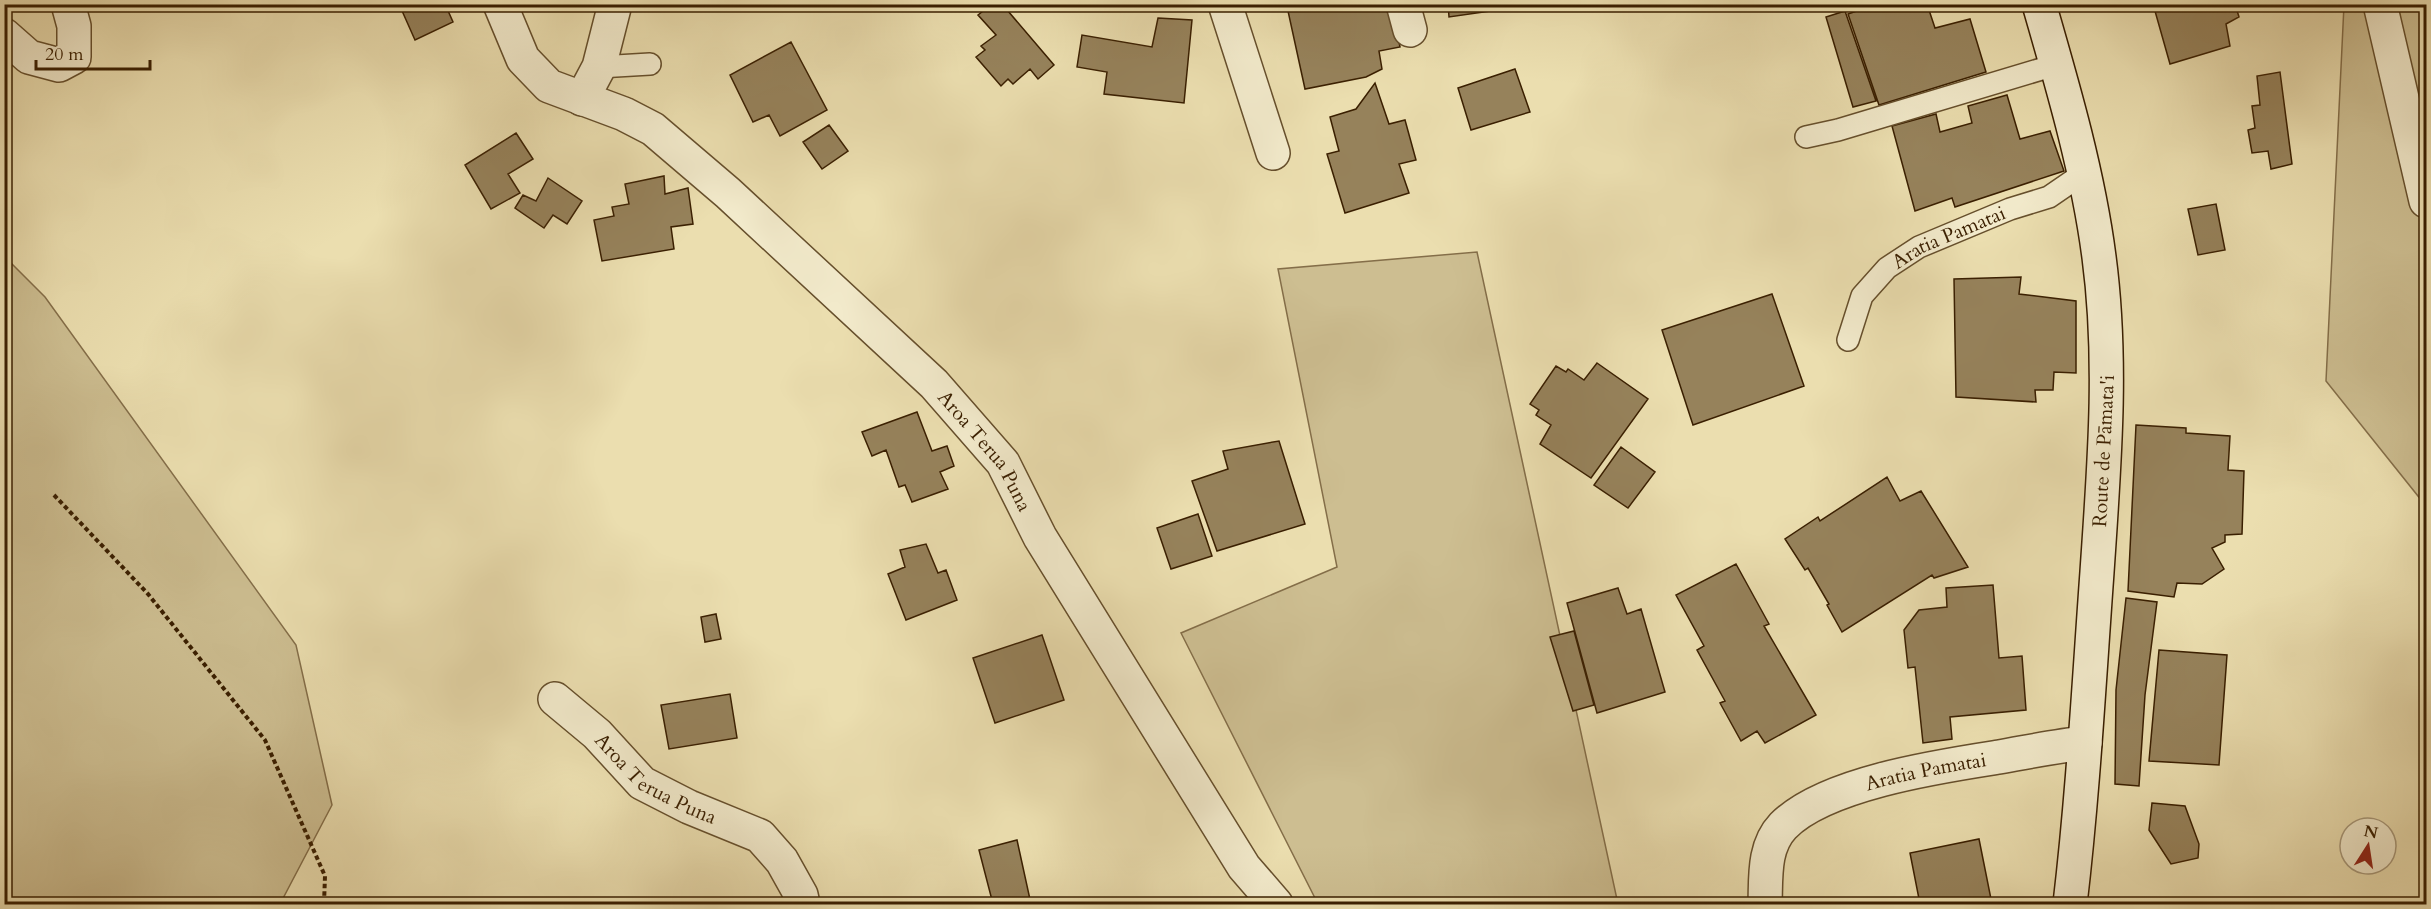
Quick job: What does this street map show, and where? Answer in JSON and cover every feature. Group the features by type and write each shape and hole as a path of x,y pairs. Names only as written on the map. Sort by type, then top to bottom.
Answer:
{"street":[{"name":"Aroa Terua Puna","path":"500,4 523,59 549,86 624,114 653,129 728,193 934,384 1003,463 1040,537 1081,604 1244,867 1276,904"},
{"path":"582,99 599,66 615,4"},
{"path":"1225,4 1273,153"},
{"name":"Route de Pāmata'i","path":"2039,4 2084,173 2100,258 2104,305 2105,434 2085,743 2070,904"},
{"path":"2380,4 2427,201"},
{"path":"4,35 28,57 59,65 74,57 66,12"},
{"name":"Aroa Terua Puna","path":"555,699 597,734 642,783 688,807 760,836 782,861 801,895 803,904"},
{"name":"Aratia Pamatai","path":"1765,904 1767,854 1783,827 1815,804 1869,783 1952,764 2085,743"}],"lane":[{"path":"599,66 650,64"},
{"path":"1806,137 1880,118 2055,65"},
{"name":"Aratia Pamatai","path":"1848,339 1862,296 1887,268 1919,247 2010,209 2049,197 2084,173"}],"path":[{"path":"54,495 148,594 265,740 325,876 324,904"}],"shaded area":[{"path":"2344,5 2426,5 2426,506 2326,381"},
{"path":"1477,252 1618,904 1318,904 1181,633 1337,567 1278,269"},
{"path":"5,257 45,297 296,645 332,805 280,904 5,904"}],"building":[{"path":"399,4 445,4 453,22 415,40"},
{"path":"992,4 1002,4 1054,65 1038,79 1030,69 1013,84 1008,79 1001,86 976,57 985,50 981,46 996,35 978,15"},
{"path":"1301,4 1392,4 1400,47 1379,51 1382,69 1366,77 1305,89 1288,11 1302,7"},
{"path":"1448,4 1525,4 1525,6 1449,17"},
{"path":"1877,4 1927,4 1935,28 1970,19 1986,72 1879,105 1848,14"},
{"path":"2153,4 2235,4 2239,17 2226,24 2230,46 2170,64"},
{"path":"1845,11 1876,101 1853,107 1826,17"},
{"path":"1158,18 1192,20 1184,103 1104,94 1107,72 1077,67 1082,35 1152,47"},
{"path":"791,42 827,110 780,136 769,115 753,122 730,75"},
{"path":"1515,69 1530,112 1471,130 1458,88"},
{"path":"2280,72 2292,164 2271,169 2268,151 2252,153 2248,130 2255,128 2252,106 2260,105 2257,76"},
{"path":"1375,83 1389,124 1405,120 1416,160 1399,164 1409,193 1345,213 1327,154 1339,151 1330,117 1356,109"},
{"path":"2007,95 2020,139 2050,131 2064,171 1955,207 1952,198 1915,211 1892,126 1936,114 1940,132 1972,123 1968,106"},
{"path":"829,125 848,151 822,169 803,142"},
{"path":"516,133 533,159 508,174 520,193 491,209 465,165"},
{"path":"664,176 665,194 688,188 693,224 671,227 674,249 602,261 594,220 614,216 612,207 629,204 625,184"},
{"path":"548,178 582,201 567,224 553,215 544,228 515,208 523,195 536,201"},
{"path":"2216,204 2225,250 2198,255 2188,209"},
{"path":"2021,277 2019,294 2076,301 2076,373 2054,372 2053,390 2035,390 2036,402 1956,397 1954,279"},
{"path":"1772,294 1804,386 1693,425 1662,330"},
{"path":"1597,363 1648,399 1591,478 1540,444 1551,425 1536,415 1539,410 1530,404 1556,366 1566,372 1568,369 1584,380"},
{"path":"917,412 932,451 947,446 954,466 940,472 948,489 912,502 905,485 899,487 886,450 872,456 862,432"},
{"path":"2136,425 2186,428 2186,433 2230,436 2228,470 2244,471 2242,534 2225,535 2225,542 2212,548 2224,569 2202,584 2177,583 2174,597 2128,591"},
{"path":"1279,441 1305,524 1217,551 1192,481 1228,469 1223,451"},
{"path":"1621,447 1655,472 1628,508 1594,485"},
{"path":"1887,477 1900,501 1921,491 1968,567 1934,578 1932,575 1842,632 1808,568 1805,570 1785,539 1818,517 1820,521"},
{"path":"1198,514 1212,556 1171,569 1157,528"},
{"path":"926,544 938,573 946,570 957,600 906,620 888,574 905,567 900,550"},
{"path":"1736,564 1769,624 1764,626 1816,715 1765,743 1757,731 1741,741 1720,703 1725,701 1697,650 1704,646 1676,595"},
{"path":"1993,585 1999,658 2022,656 2026,710 1950,717 1952,739 1923,743 1915,667 1908,668 1904,630 1919,610 1947,607 1946,588"},
{"path":"1618,588 1627,614 1641,609 1665,692 1597,713 1567,603"},
{"path":"2126,598 2157,602 2145,695 2139,786 2115,784 2116,690"},
{"path":"716,614 721,639 705,642 701,617"},
{"path":"1574,631 1594,705 1573,711 1550,637"},
{"path":"1042,635 1064,700 995,723 973,658"},
{"path":"2159,650 2227,655 2219,765 2149,761"},
{"path":"730,694 737,738 669,749 661,705"},
{"path":"2152,803 2185,806 2199,844 2198,858 2171,864 2149,830"},
{"path":"1979,839 1992,904 1920,904 1910,853"},
{"path":"1017,840 1031,904 993,904 979,850"}]}
